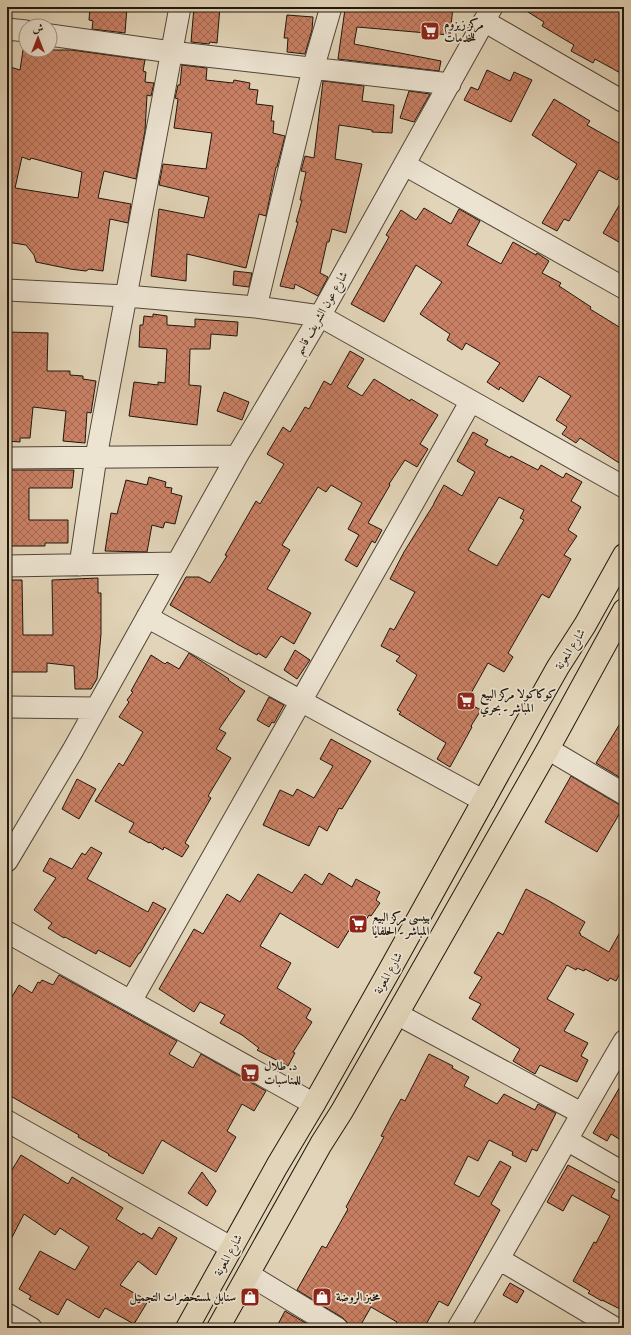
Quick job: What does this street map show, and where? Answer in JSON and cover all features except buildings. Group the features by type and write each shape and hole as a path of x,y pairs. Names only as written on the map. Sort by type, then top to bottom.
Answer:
{"highway":[{"name":"شارع المعونة","path":"187,1328 558,667 585,625 624,555"},
{"path":"218,1328 321,1144 548,749 624,610"}],"street":[{"path":"80,565 96,457 180,7"},
{"path":"256,307 313,69 331,7"},
{"path":"488,14 624,102"},
{"name":"شارع عون الشريف قاسم","path":"7,861 72,750 237,456 320,316 488,14"},
{"path":"7,29 18,30"},
{"path":"58,36 172,52 450,84"},
{"path":"405,165 624,288"},
{"path":"7,290 126,296 256,307 320,316 624,487"},
{"path":"131,1001 471,401"},
{"path":"7,458 237,456"},
{"path":"7,566 176,563"},
{"path":"147,617 484,801"},
{"path":"7,707 95,708"},
{"path":"548,749 624,794"},
{"path":"7,932 314,1104"},
{"path":"397,1014 581,1113"},
{"path":"458,1328 624,1041"},
{"path":"7,1121 232,1248"},
{"path":"566,1140 624,1173"},
{"path":"499,1259 615,1328"},
{"path":"248,1274 337,1328"},
{"path":"7,1314 31,1328"}],"place":[{"name":"مركز زيزوم للخدمات","path":"430,31"},
{"name":"كوكاكولا مركز البيع المباشر - بحري","path":"466,701"},
{"name":"بيبسي مركز البيع المباشر - الحلفايا","path":"358,924"},
{"name":"د. طلال للمناسبات","path":"250,1073"},
{"name":"سنابل لمستحضرات التجميل","path":"250,1297"},
{"name":"مخبز الروضة","path":"322,1297"}]}
